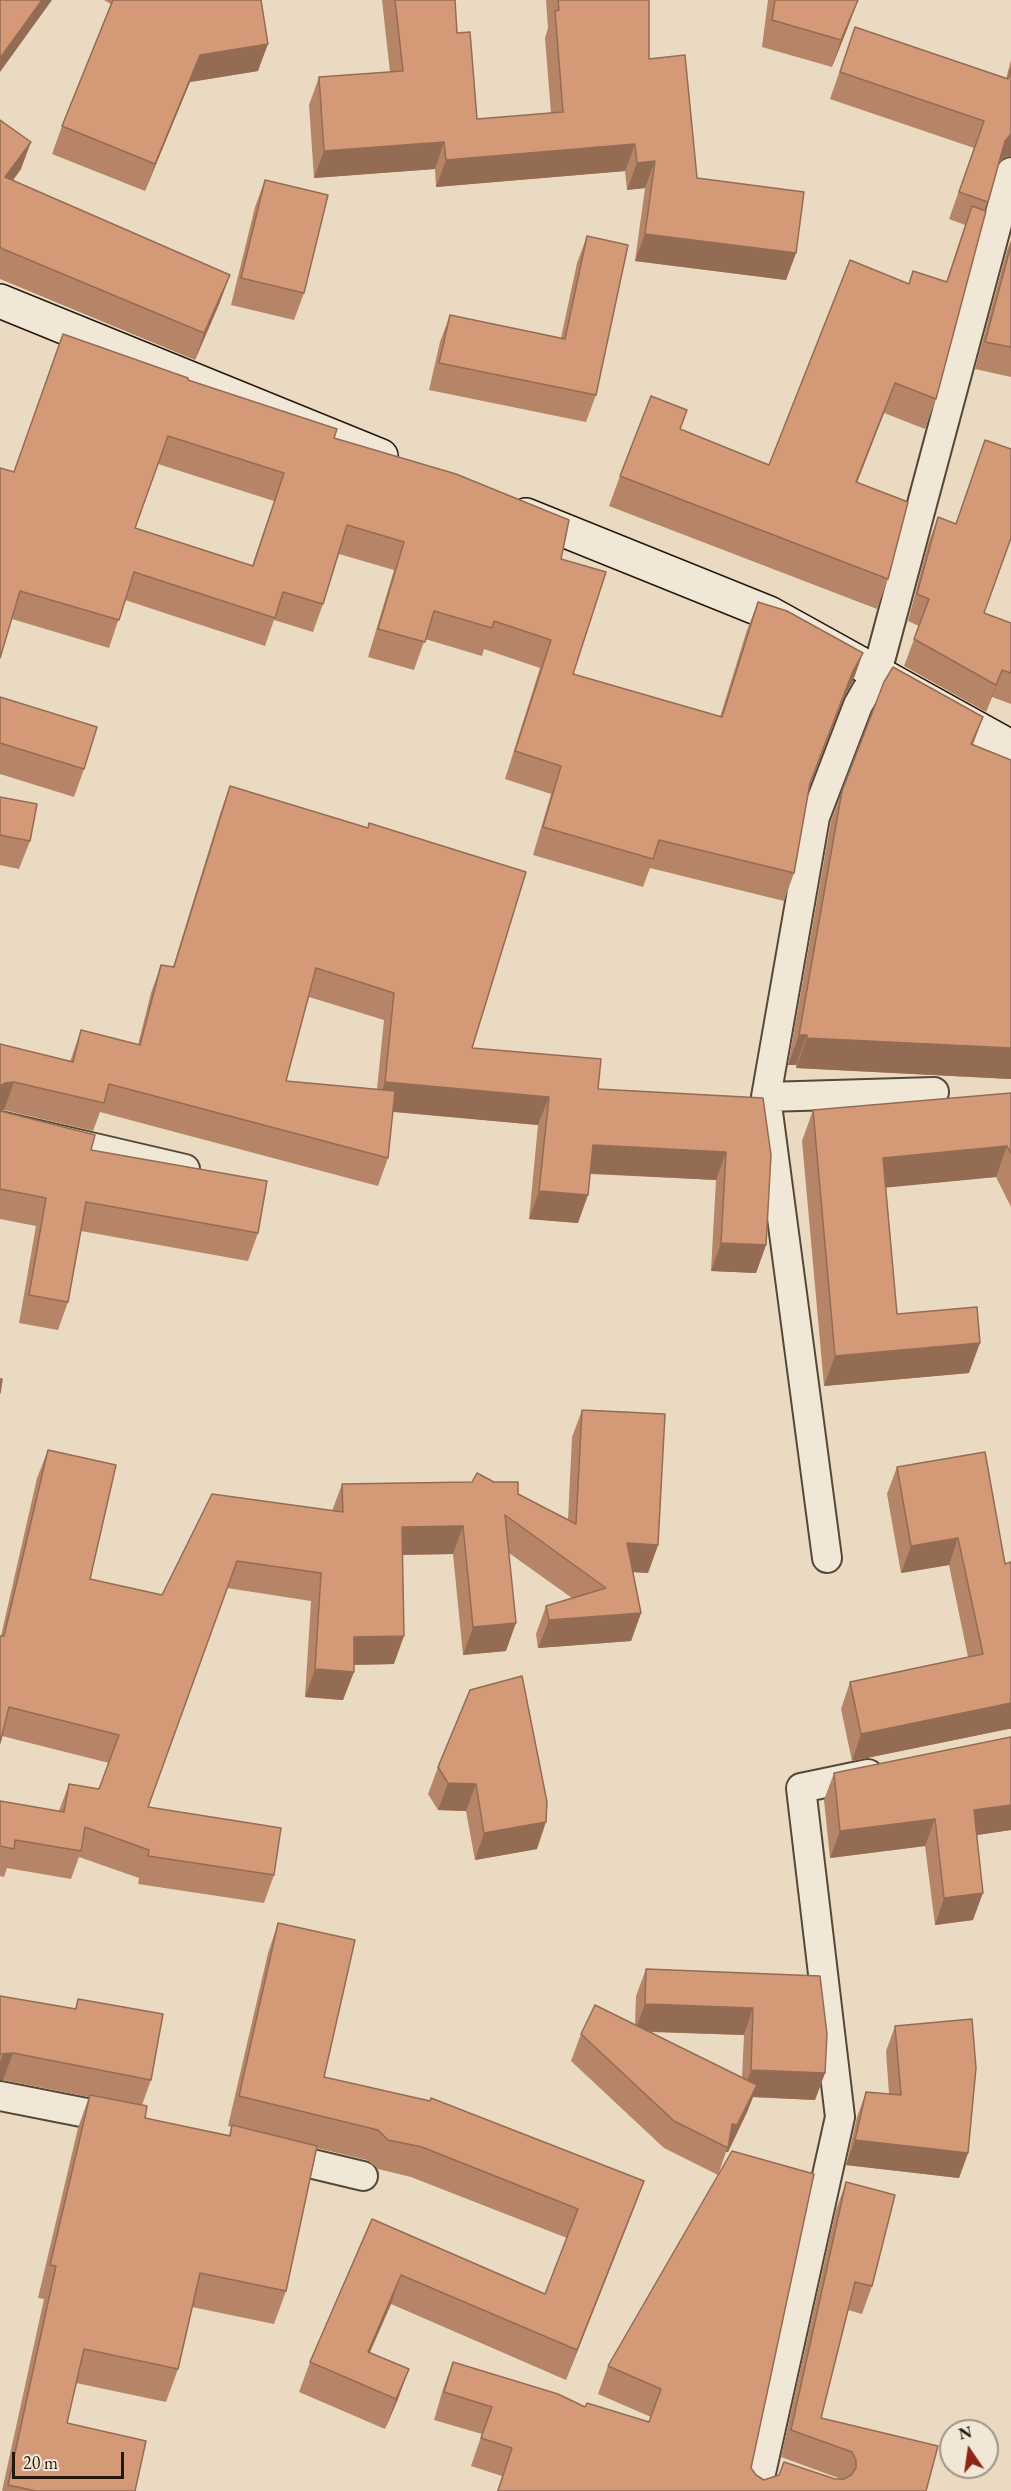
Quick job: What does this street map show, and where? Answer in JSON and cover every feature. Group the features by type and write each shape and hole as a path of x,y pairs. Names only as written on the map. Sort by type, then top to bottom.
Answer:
{"street":[{"path":"827,1558 766,1097 815,817 858,705 877,672 1005,222 1011,172"},
{"path":"0,301 413,469"},
{"path":"502,505 769,613 1011,747"},
{"path":"766,1097 934,1092"},
{"path":"0,1126 214,1175"},
{"path":"768,2478 840,2116 801,1788 894,1769"},
{"path":"0,2096 153,2126"},
{"path":"254,2150 363,2176"}],"building":[{"path":"0,0 42,0 0,58"},
{"path":"113,0 261,0 268,44 200,55 155,164 62,126"},
{"path":"395,0 455,0 457,33 470,32 477,119 563,112 555,11 559,10 558,0 649,0 649,59 685,55 697,178 804,192 796,253 645,234 655,161 637,163 635,144 446,160 444,142 324,151 319,77 403,71"},
{"path":"775,0 858,0 841,40 772,20"},
{"path":"855,27 1008,79 1011,68 1011,134 1005,141 988,202 959,192 984,121 840,72"},
{"path":"0,120 31,142 5,177 230,275 204,333 0,247"},
{"path":"265,180 328,195 304,293 241,278"},
{"path":"972,206 986,211 936,399 895,383 856,482 908,502 888,579 620,476 651,396 687,410 680,429 769,465 850,260 909,284 913,271 947,282"},
{"path":"587,236 628,245 596,395 439,363 450,315 565,339"},
{"path":"1011,245 1011,347 985,342"},
{"path":"63,334 188,378 188,380 337,429 334,438 456,474 569,520 561,559 606,572 573,674 722,717 758,602 787,611 863,653 853,671 810,783 794,873 659,840 653,859 543,827 561,766 515,751 551,640 494,621 492,628 434,611 425,642 378,629 404,542 347,525 323,604 283,592 275,618 134,572 119,620 20,591 0,658 0,468 14,472","holes":["168,436 284,473 253,566 135,528"]},
{"path":"985,440 1011,449 1011,538 984,613 1011,623 1011,673 1002,670 996,685 914,639 929,599 917,594 938,517 956,524"},
{"path":"893,667 983,717 971,744 1011,760 1011,1048 807,1038 807,1035 799,1035 842,791 884,682"},
{"path":"0,697 97,727 84,769 0,743"},
{"path":"230,786 368,828 369,823 526,872 472,1048 601,1059 598,1089 763,1098 771,1155 766,1245 721,1243 726,1152 593,1145 588,1195 539,1191 549,1097 385,1082 394,993 316,968 286,1081 395,1091 388,1158 109,1084 104,1103 14,1082 0,1086 0,1044 73,1062 81,1030 140,1045 161,965 174,967"},
{"path":"0,797 37,804 30,841 0,835"},
{"path":"1011,1093 1011,1154 1007,1146 883,1158 897,1314 977,1307 980,1343 835,1356 813,1110"},
{"path":"0,1111 95,1135 91,1150 267,1181 258,1233 86,1202 68,1302 29,1295 46,1198 0,1189"},
{"path":"582,1410 665,1414 658,1545 627,1543 641,1613 549,1620 546,1606 606,1588 505,1515 516,1623 473,1627 463,1526 402,1527 404,1636 354,1637 354,1672 315,1669 321,1573 237,1561 148,1807 281,1828 274,1875 148,1856 149,1850 85,1827 81,1851 15,1840 14,1849 0,1846 0,1801 64,1812 69,1784 99,1789 119,1735 9,1707 0,1743 0,1636 4,1636 48,1450 116,1465 90,1579 162,1595 212,1494 343,1512 342,1484 472,1482 477,1473 494,1482 518,1482 518,1494 576,1524"},
{"path":"985,1452 1005,1564 1011,1562 1011,1703 861,1734 850,1682 983,1654 958,1538 911,1546 897,1467"},
{"path":"522,1676 547,1802 546,1822 484,1833 476,1784 448,1783 438,1767 470,1690"},
{"path":"1011,1737 1011,1805 974,1810 983,1893 944,1898 935,1819 840,1831 834,1773"},
{"path":"278,1923 355,1940 324,2077 430,2101 431,2098 644,2181 577,2350 401,2275 368,2352 409,2369 396,2399 310,2362 372,2219 545,2294 578,2209 422,2147 388,2140 378,2130 239,2096"},
{"path":"646,1969 820,1976 827,2034 825,2073 751,2070 753,2008 645,2004"},
{"path":"0,1996 76,2009 78,1999 163,2014 151,2080 13,2053 0,2054"},
{"path":"595,2005 757,2085 737,2125 732,2124 728,2148 674,2121 581,2034"},
{"path":"972,2019 976,2068 968,2153 855,2140 866,2092 901,2095 895,2026"},
{"path":"90,2095 147,2106 145,2118 230,2136 232,2125 317,2146 286,2291 200,2273 178,2369 84,2349 67,2423 146,2441 135,2491 36,2491 8,2485 56,2266 50,2265"},
{"path":"732,2151 814,2174 751,2468 764,2480 779,2475 784,2462 835,2479 844,2479 856,2468 856,2460 852,2452 791,2430 846,2182 895,2195 872,2286 855,2282 821,2418 938,2446 926,2491 498,2491 512,2448 481,2438 492,2407 444,2392 453,2362 558,2394 585,2407 587,2403 649,2422 661,2389 608,2366"}]}
